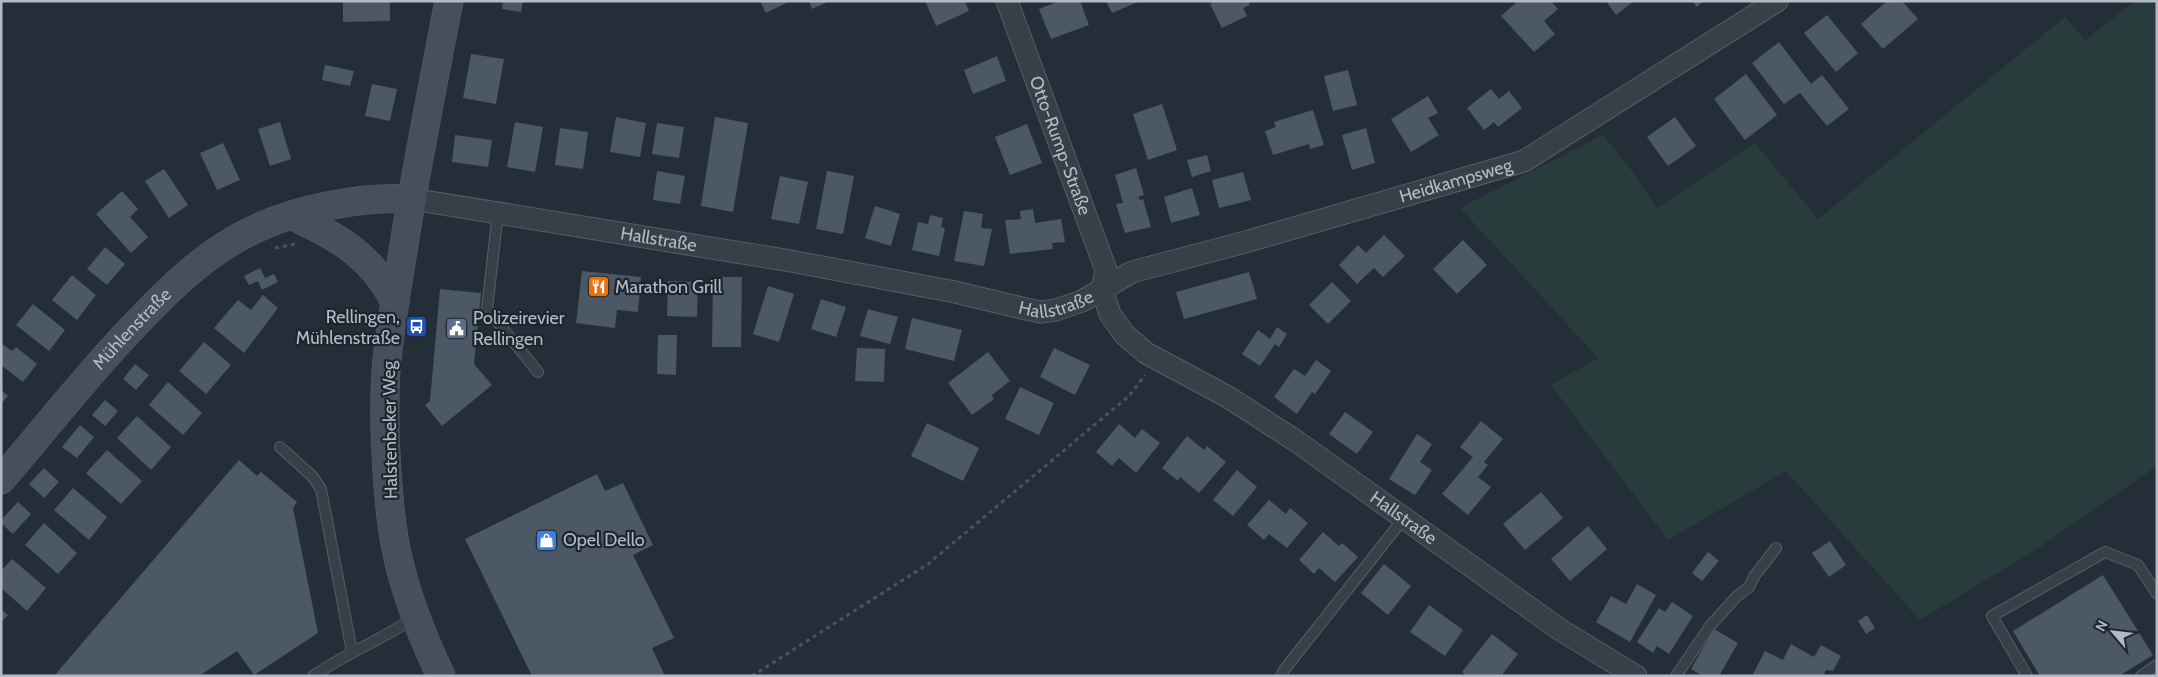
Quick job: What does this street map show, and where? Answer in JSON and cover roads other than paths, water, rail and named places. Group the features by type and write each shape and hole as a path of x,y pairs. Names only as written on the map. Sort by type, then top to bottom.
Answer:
{"main road":[{"name":"Halstenbeker Weg","path":"441,676 415,617 402,574 392,526 387,464 386,371 412,199 449,1"},
{"name":"Mühlenstraße","path":"1,480 109,352 161,298 195,268 234,240 250,231 321,207 394,198 412,199"},
{"path":"293,216 341,240 361,255 386,284 395,302"}],"street":[{"name":"Otto-Rump-Straße","path":"1006,1 1106,270 1102,290"},
{"name":"Heidkampsweg","path":"1102,290 1132,272 1524,161 1777,1"},
{"name":"Hallstraße","path":"412,199 776,258 955,292 1041,312 1069,307 1102,290 1106,305 1114,322 1124,334 1156,360 1228,397 1296,441 1559,629 1636,676"}],"lane":[{"path":"498,212 487,310 538,372"},
{"path":"280,447 312,476 321,489 352,652"},
{"path":"1281,676 1404,518"},
{"path":"1676,676 1710,626 1736,596 1749,587 1755,575 1776,548"},
{"path":"2027,676 1992,616 2105,552 2138,564 2157,594"},
{"path":"312,676 352,652 392,632 415,617"},
{"path":"2141,676 2157,665"}],"place":[{"name":"Marathon Grill","path":"599,287"},
{"name":"Rellingen, Mühlenstraße","path":"416,327"},
{"name":"Polizeirevier Rellingen","path":"457,328"},
{"name":"Opel Dello","path":"547,540"}]}
